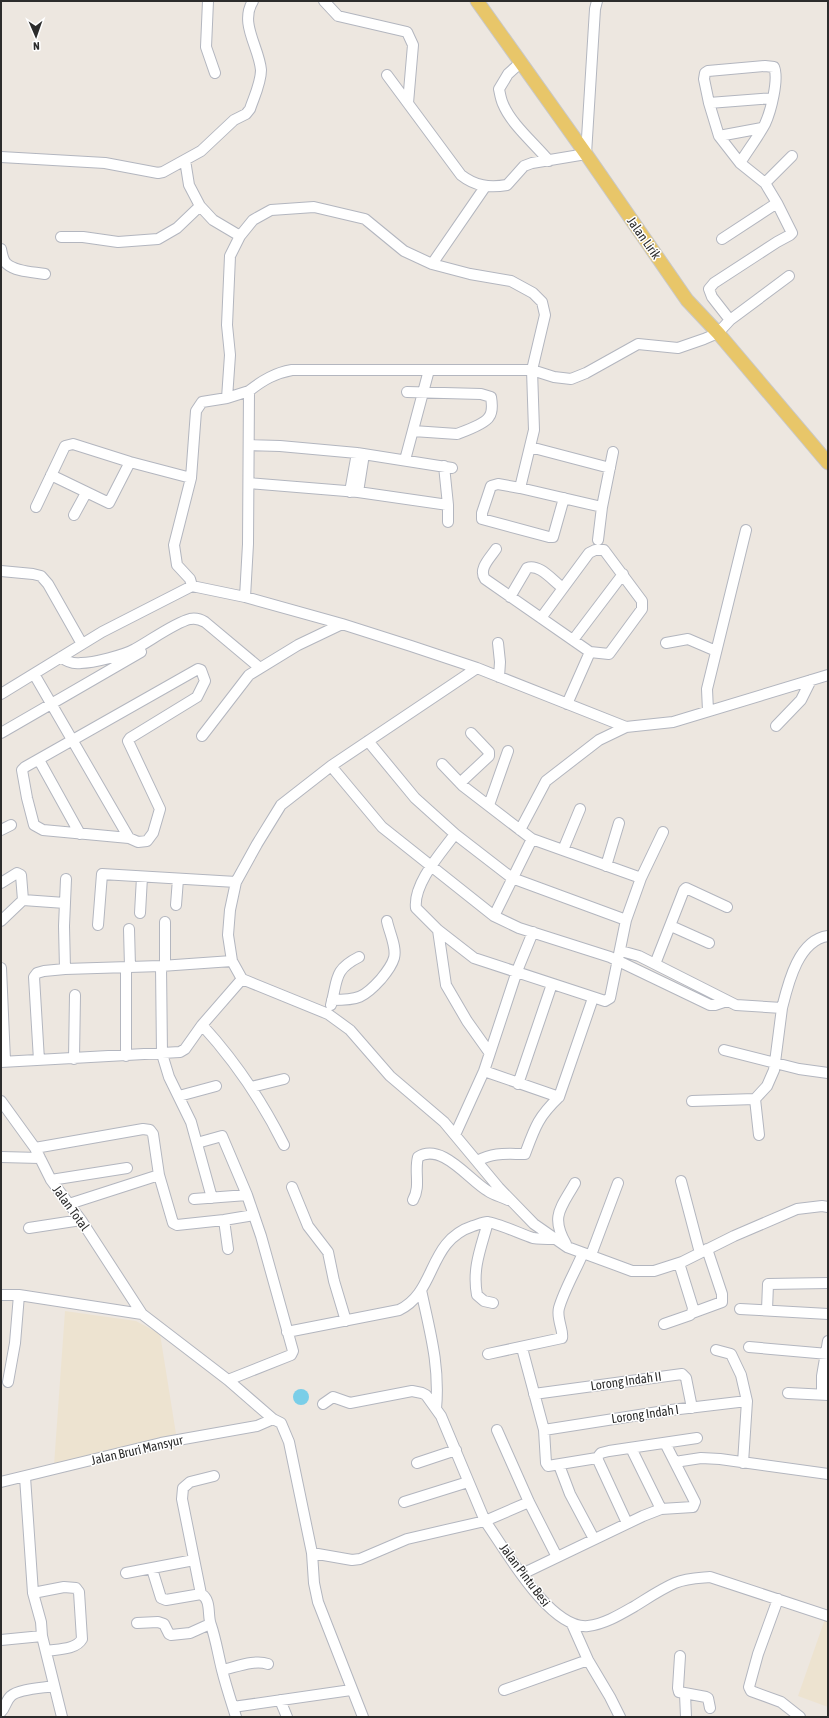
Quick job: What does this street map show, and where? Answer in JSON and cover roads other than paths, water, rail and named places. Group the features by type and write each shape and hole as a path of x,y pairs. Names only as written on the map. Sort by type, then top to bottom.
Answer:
{"main road":[{"name":"Jalan Lirik","path":"477,1 586,154 687,300 718,333 828,462"}],"street":[{"path":"208,1 206,47 215,73"},
{"path":"1,157 105,163 152,173 163,172 205,148 234,120 246,114 250,109 261,71 248,22 250,6 253,1"},
{"path":"324,1 338,16 407,32 414,45 408,104"},
{"path":"387,75 461,176 471,183 485,187 507,185 524,166 532,163 586,154 594,9 597,1"},
{"path":"520,63 508,74 499,89 503,105 522,132 534,143 549,161"},
{"path":"730,320 712,297 709,289 714,283 792,233 765,182 740,163 719,136 709,103 704,79 705,73 708,70 764,66 774,67 776,73 773,98 765,123 740,163"},
{"path":"709,103 773,98"},
{"path":"719,136 762,128"},
{"path":"765,182 792,156"},
{"path":"185,160 189,185 200,206 213,220 240,236"},
{"path":"432,264 485,187"},
{"path":"722,239 777,203"},
{"path":"61,238 83,237 118,242 158,239 176,228 200,206"},
{"path":"227,398 230,355 226,325 230,256 240,236 252,220 271,210 314,207 365,219 404,251 432,264 470,274 511,281 533,292 542,302 545,315 532,370 534,430 520,488"},
{"path":"1,249 4,260 8,266 24,271 45,274"},
{"path":"192,586 190,579 177,565 174,545 191,478 196,411 202,402 227,398 249,391 261,381 278,372 292,370 532,370 554,377 571,379 586,373 638,344 678,348 718,333 730,320 789,276"},
{"path":"405,460 429,370"},
{"path":"245,598 248,544 249,391"},
{"path":"407,392 481,394 491,398 490,417 457,434 413,431"},
{"path":"36,507 65,446 69,444 92,450 128,466 191,478"},
{"path":"249,445 280,446 360,454 448,467 448,522"},
{"path":"530,447 610,468"},
{"path":"598,540 602,507 613,452"},
{"path":"354,492 360,454"},
{"path":"51,475 85,496 103,506 106,506 128,466"},
{"path":"249,483 354,492 448,505"},
{"path":"564,498 553,537 482,519 482,514 491,486 498,484 520,488 564,498 602,507"},
{"path":"74,515 85,496"},
{"path":"708,711 707,689 746,530"},
{"path":"496,549 483,569 482,575 485,579 510,597 590,652 609,654 642,609 642,601 604,550 595,550 589,553 541,618"},
{"path":"510,597 526,568 532,566 537,568 563,588"},
{"path":"1,571 41,576 48,584 82,644"},
{"path":"573,640 623,574"},
{"path":"3,689 34,674 102,632 192,586 245,598 342,624 477,668 626,727"},
{"path":"61,657 67,662 82,663 124,653 133,650 178,624 189,619 196,619 205,622 260,668"},
{"path":"202,736 249,675 298,645 342,624"},
{"path":"1,733 177,632"},
{"path":"666,643 688,639 716,651"},
{"path":"498,643 500,662 499,677"},
{"path":"567,704 590,652"},
{"path":"477,668 331,766 281,805 236,882 230,910 228,935 232,961 242,979 328,1014 350,1030 390,1076 444,1122 512,1202 534,1224 567,1246 587,1254 632,1271 654,1271 679,1263 734,1236 797,1209 822,1206 828,1207"},
{"path":"198,669 201,670 204,681 197,697 130,738 128,741 160,809 153,833 147,841 138,842 130,838 43,830 34,825 22,770 73,740 198,669"},
{"path":"34,674 130,838"},
{"path":"520,830 546,781 599,740 626,727 673,722 828,675"},
{"path":"776,726 801,700 811,680"},
{"path":"460,783 489,756 489,752 471,733"},
{"path":"368,742 415,798 455,834 512,878 626,920"},
{"path":"489,805 508,750"},
{"path":"39,760 80,834"},
{"path":"442,764 460,783 532,840 641,878"},
{"path":"331,766 382,827 494,916 519,928 610,957 710,1005 727,1001"},
{"path":"562,850 580,809"},
{"path":"606,866 619,823"},
{"path":"1,830 11,825"},
{"path":"455,834 431,866 416,896 416,908 438,930 474,958 517,971 592,998 605,1001 610,998 621,951 626,920 641,878 662,832"},
{"path":"494,916 532,840"},
{"path":"1,883 19,873 23,900"},
{"path":"98,925 102,874 236,882"},
{"path":"140,913 142,876"},
{"path":"65,969 64,926 66,879"},
{"path":"176,905 178,879"},
{"path":"655,964 686,888 727,906"},
{"path":"1,922 23,900 65,903"},
{"path":"332,1000 348,1000 367,994 386,973 394,957 387,921"},
{"path":"165,922 162,1054 169,1076 191,1122 212,1198"},
{"path":"671,926 709,943"},
{"path":"126,1056 129,929"},
{"path":"438,930 446,985 467,1021 489,1052"},
{"path":"455,1135 484,1072 489,1052 517,971 533,932"},
{"path":"692,1101 755,1099 767,1086 774,1070 782,1008 790,975 807,948 823,937 828,936"},
{"path":"621,951 639,956 736,1005 782,1008"},
{"path":"328,1014 339,972 346,963 359,957"},
{"path":"39,1060 34,977 37,973 65,969 163,966 232,961"},
{"path":"1,968 3,1062 180,1052 185,1049 202,1025 242,979"},
{"path":"518,1084 552,984"},
{"path":"74,1058 75,996"},
{"path":"477,1161 490,1155 525,1154 537,1122 546,1108 559,1096 592,998"},
{"path":"202,1025 220,1045 251,1087 271,1118 284,1144"},
{"path":"724,1050 799,1069 828,1074"},
{"path":"484,1072 559,1096"},
{"path":"251,1087 284,1079"},
{"path":"179,1096 216,1086"},
{"path":"755,1099 759,1135"},
{"name":"Jalan Total","path":"1,1101 37,1153 51,1180 81,1220 142,1314"},
{"path":"1,1157 37,1153 143,1129 150,1130 153,1134 158,1175 172,1223 177,1225 254,1215"},
{"path":"197,1143 222,1136 248,1195 293,1351 291,1355 228,1380"},
{"path":"413,1200 417,1193 418,1181 416,1165 418,1157 424,1154 433,1153 450,1160 488,1191 512,1202"},
{"path":"51,1180 127,1168"},
{"path":"69,1204 158,1175"},
{"path":"664,1324 722,1302 722,1294 704,1251 681,1181"},
{"path":"567,1246 560,1234 557,1223 558,1213 575,1183"},
{"path":"488,1354 522,1348 562,1338 563,1335 558,1321 559,1308 587,1254 618,1183"},
{"path":"292,1187 308,1226 328,1252 334,1282 346,1321"},
{"path":"194,1198 248,1195"},
{"path":"29,1228 81,1220"},
{"path":"224,1220 228,1249"},
{"path":"287,1332 399,1310 409,1305 421,1290 433,1265 448,1240 461,1230 488,1222 535,1238 557,1240"},
{"path":"488,1222 475,1270 475,1284 477,1295 484,1301 493,1303"},
{"path":"679,1263 693,1308 692,1313"},
{"path":"767,1310 768,1284 828,1283"},
{"path":"421,1290 436,1359 438,1393 436,1409"},
{"path":"1,1295 19,1295 142,1314 228,1380 273,1419 281,1423 289,1442 312,1553 314,1583 318,1602 351,1690 363,1717"},
{"path":"8,1382 15,1343 19,1295"},
{"path":"740,1309 828,1314"},
{"path":"788,1393 826,1396 822,1376 828,1342"},
{"path":"749,1347 827,1354"},
{"path":"522,1348 544,1430 547,1465 559,1465 597,1458 601,1453 697,1438"},
{"path":"716,1350 731,1354 741,1375 747,1401 743,1463"},
{"name":"Lorong Indah II","path":"534,1394 682,1374 686,1378 692,1408"},
{"name":"Jalan Pintu Besi","path":"323,1404 333,1397 350,1403 412,1391 426,1395 443,1420 485,1521 537,1595 556,1614 572,1624 587,1626 602,1623 618,1616 675,1582 691,1578 710,1577 828,1616"},
{"name":"Lorong Indah I","path":"544,1430 747,1401"},
{"name":"Jalan Bruri Mansyur","path":"1,1482 161,1443 257,1426 273,1419"},
{"path":"497,1430 529,1502 557,1557"},
{"path":"522,1574 627,1523 661,1509 693,1507 695,1505 665,1443"},
{"path":"631,1448 661,1509"},
{"path":"417,1463 456,1450"},
{"path":"597,1458 627,1523"},
{"path":"675,1462 690,1459 711,1458 828,1474"},
{"path":"559,1465 570,1494 594,1539"},
{"path":"214,1476 190,1482 183,1488 182,1499 201,1594 207,1603 210,1624 216,1638 222,1670 235,1712 280,1700 351,1690"},
{"path":"25,1477 33,1592 62,1717"},
{"path":"404,1502 468,1482"},
{"path":"312,1553 352,1560 360,1559 407,1540 485,1521 529,1502"},
{"path":"126,1573 194,1560"},
{"path":"152,1569 161,1598 166,1600 201,1594"},
{"path":"33,1592 64,1587 76,1588 79,1592 82,1638 75,1646 46,1652"},
{"path":"778,1599 758,1654 749,1687 751,1692 781,1702 800,1717"},
{"path":"137,1623 158,1622 164,1624 169,1634 172,1635 190,1633 210,1624"},
{"path":"572,1624 588,1660 620,1717"},
{"path":"1,1640 42,1636"},
{"path":"680,1656 679,1692 708,1698 710,1708"},
{"path":"504,1690 588,1660"},
{"path":"222,1670 254,1663 262,1662 268,1664"},
{"path":"1,1712 5,1708 7,1700 11,1695 18,1692 54,1686"},
{"path":"685,1694 686,1717"},
{"path":"280,1700 286,1717"}],"water":[{"path":"301,1389 307,1391 309,1397 307,1403 301,1405 295,1403 293,1397 295,1391"}]}
